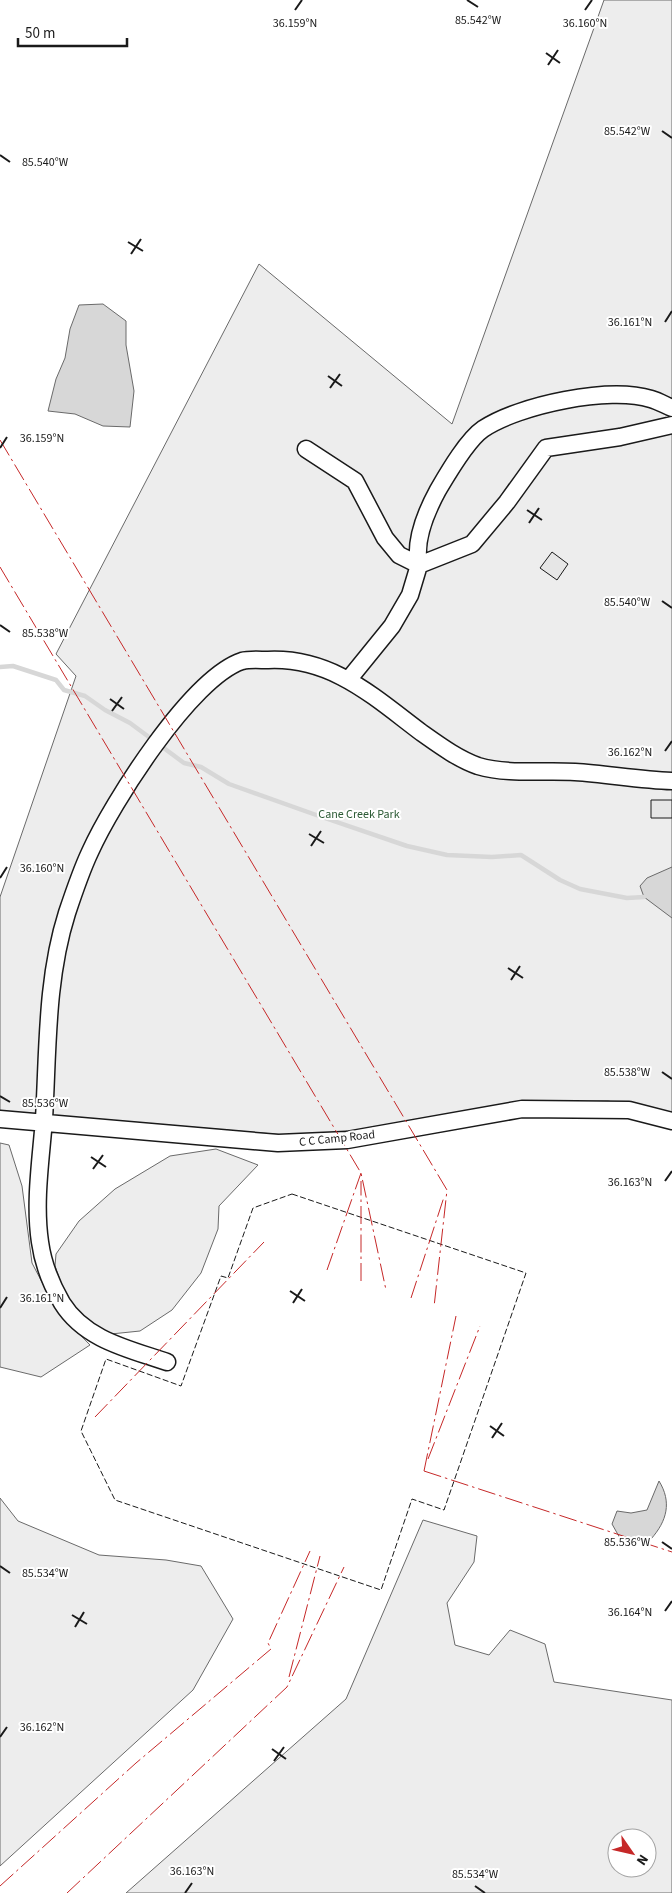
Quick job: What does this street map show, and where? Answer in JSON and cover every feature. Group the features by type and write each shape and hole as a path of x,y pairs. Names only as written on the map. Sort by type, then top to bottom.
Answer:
{"street":[{"path":"350,679 392,626 410,595 419,566 417,554 427,509 455,461 481,430 526,408 605,394 650,399 672,408"},
{"path":"419,566 472,544 507,502 546,448 620,437 672,425"},
{"path":"306,449 355,480 385,538 399,555 419,566"},
{"path":"167,1362 122,1347 92,1334 74,1318 63,1304 48,1275 40,1241 38,1170 44,1121 47,1045 54,968 67,914 90,850 120,797 164,732 208,682 242,661 282,659 314,664 350,679 442,748 474,765 497,770 574,772 672,781"},
{"name":"C C Camp Road","path":"0,1119 44,1121 278,1143 347,1140 522,1109 629,1110 672,1121"}],"green space":[{"name":"Cane Creek Park","path":"604,0 672,0 672,1114 608,1101 519,1103 409,1123 309,1137 0,1111 0,897 76,676 56,654 259,264 452,424"},
{"path":"0,1143 9,1145 22,1186 32,1263 57,1311 90,1345 41,1377 0,1367"},
{"path":"216,1149 258,1165 219,1206 218,1229 201,1273 172,1310 140,1331 111,1334 87,1322 65,1294 55,1266 56,1254 79,1221 115,1189 170,1156"},
{"path":"0,1498 18,1521 99,1555 166,1560 201,1566 233,1619 193,1690 0,1866"},
{"path":"423,1520 477,1536 474,1562 447,1603 455,1645 489,1655 510,1630 545,1644 554,1682 672,1700 672,1893 126,1893 346,1699"}],"shaded area":[{"path":"103,304 126,321 126,345 134,391 130,427 103,426 75,414 48,411 56,379 65,358 70,329 79,305"},
{"path":"672,867 672,918 644,897 640,886 647,878"},
{"path":"659,1481 666,1504 666,1511 661,1525 651,1539 638,1538 626,1543 621,1540 612,1524 617,1511 631,1513 647,1510"}],"building":[{"path":"552,552 568,564 557,580 540,568"},
{"path":"651,800 672,800 672,818 651,818"}],"waterway":[{"path":"0,667 13,666 56,680 64,690 85,696 105,710 130,723 184,763 201,767 229,784 407,846 447,855 492,857 521,855 560,880 580,889 627,898 644,897"}],"fence":[{"path":"292,1194 526,1273 444,1510 412,1499 381,1590 115,1500 81,1431 106,1359 181,1386 221,1276 228,1278 253,1208 292,1194"}],"power":[{"path":"0,440 447,1190 434,1307"},
{"path":"0,567 361,1173 386,1290"},
{"path":"327,1270 361,1173"},
{"path":"361,1181 361,1281"},
{"path":"411,1298 444,1197"},
{"path":"95,1417 264,1242"},
{"path":"424,1471 456,1316"},
{"path":"428,1459 480,1326"},
{"path":"424,1471 672,1552"},
{"path":"0,1886 136,1763 271,1649 268,1643 310,1551"},
{"path":"289,1677 320,1556"},
{"path":"67,1893 287,1687 344,1567"}]}
